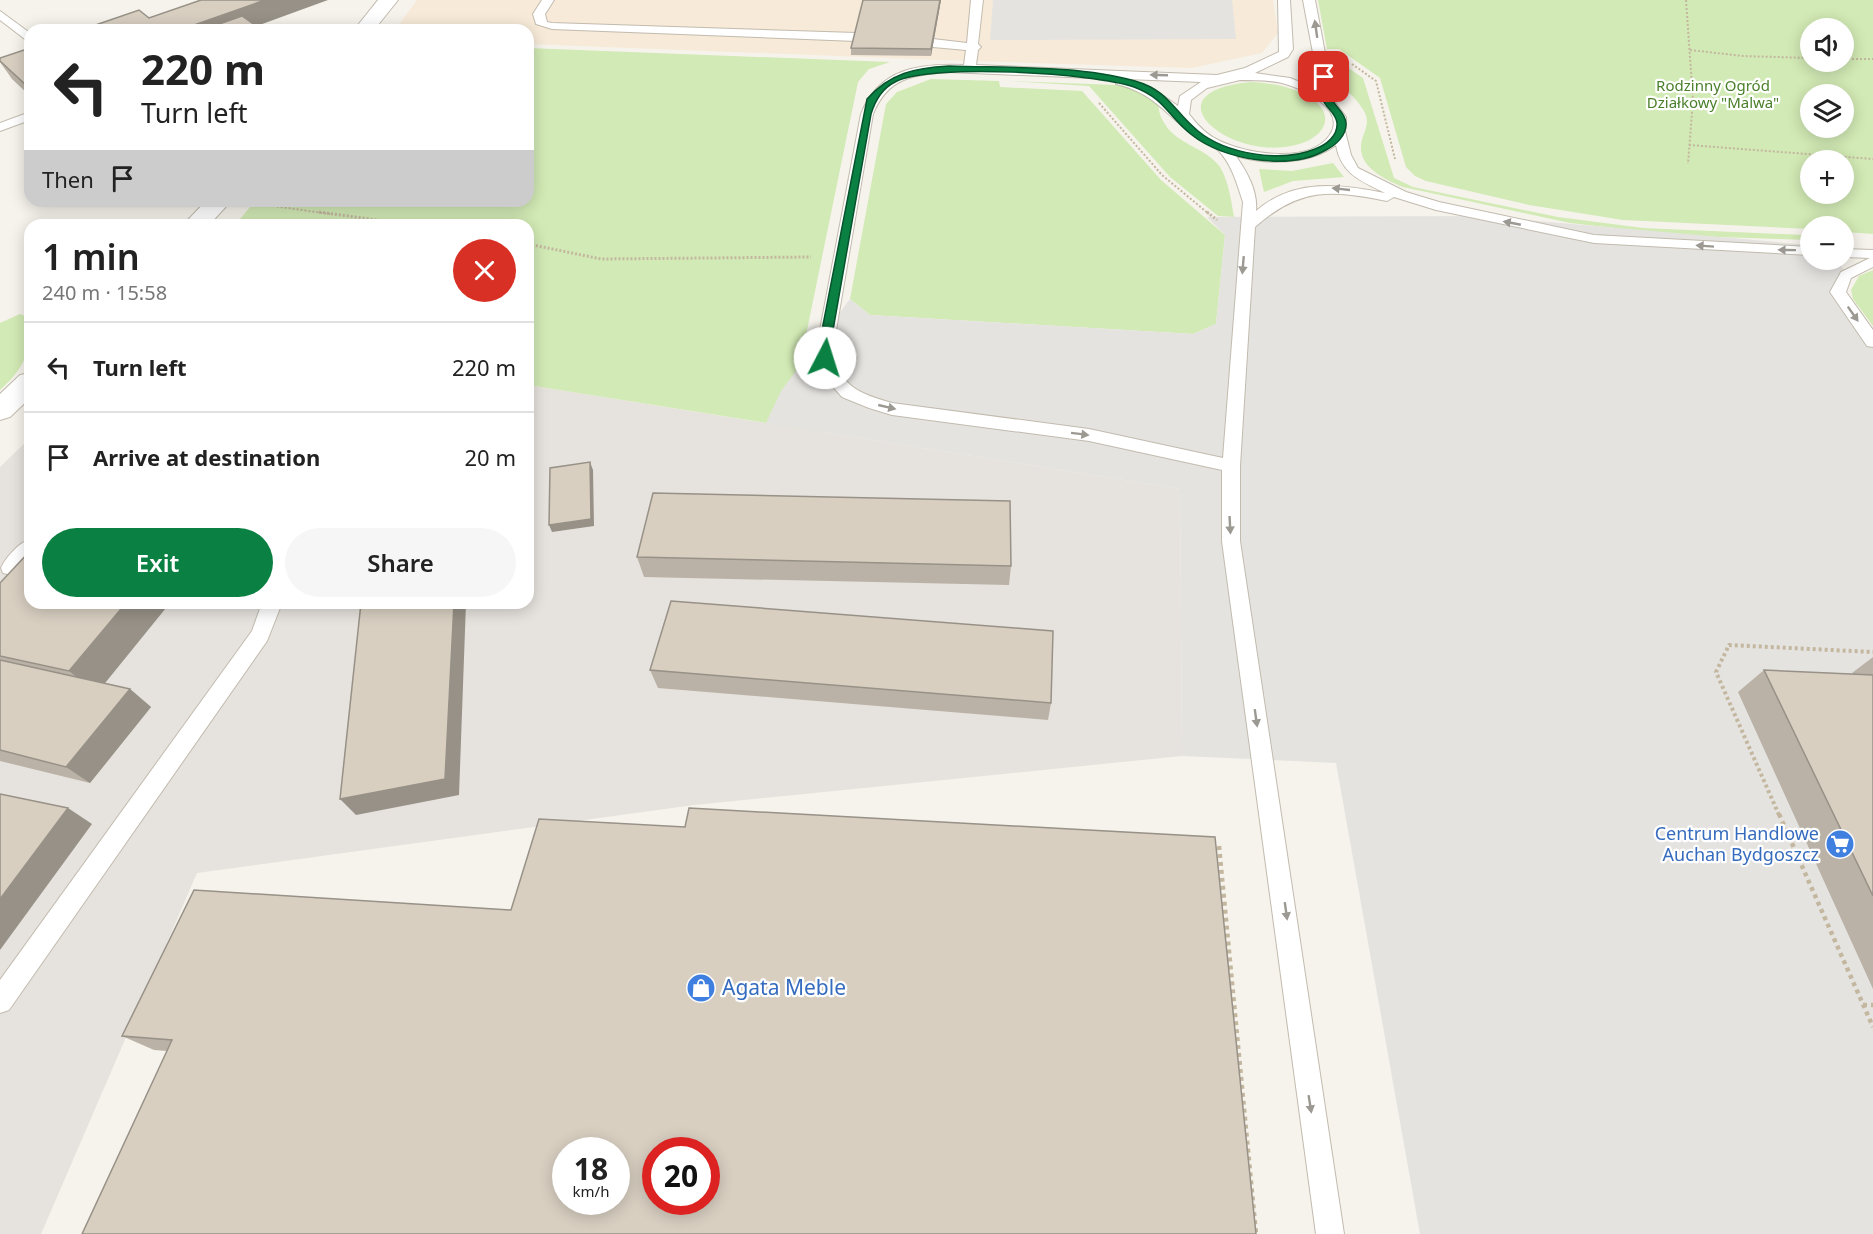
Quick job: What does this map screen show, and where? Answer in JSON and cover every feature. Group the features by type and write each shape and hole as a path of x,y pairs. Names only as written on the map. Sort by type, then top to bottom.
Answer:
{"street":[{"path":"369,24 388,0"},
{"path":"201,219 213,207"},
{"path":"0,410 24,388"}],"lane":[{"path":"548,0 539,14 542,24 552,26 856,37"},
{"path":"970,69 975,47 978,0"},
{"path":"1185,121 1182,108 1187,96 1199,86 1249,71 1284,54 1287,49 1284,0"},
{"path":"1309,0 1328,101"},
{"path":"0,14 24,34"},
{"path":"933,43 975,47"},
{"path":"1231,466 1089,435 892,409 861,400 834,383 825,358 828,330 871,99 882,87 903,75 926,70 970,69 1217,79 1264,76 1300,85 1328,101 1337,111 1341,122 1340,133 1344,155 1353,171 1401,195 1481,216"},
{"path":"1061,72 1132,83 1153,92 1169,104 1193,132 1225,150 1248,156 1296,157 1316,152 1331,144 1340,133"},
{"path":"0,127 24,118"},
{"path":"1225,150 1241,174 1250,202 1245,243 1231,466 1231,541 1330,1234"},
{"path":"1248,226 1272,204 1310,190 1330,188 1594,239 1800,250"},
{"path":"1854,253 1873,254"},
{"path":"1873,262 1845,273 1840,280 1839,292 1873,342"},
{"path":"10,568 24,553"},
{"path":"0,1001 260,635 270,609"}],"path":[{"path":"1686,0 1693,100 1688,164"},
{"path":"1690,50 1743,56 1800,58"},
{"path":"1319,51 1336,52 1376,81 1396,161"},
{"path":"1854,59 1873,59"},
{"path":"1093,97 1162,176 1245,243"},
{"path":"1689,145 1873,159"},
{"path":"279,207 368,219"},
{"path":"534,245 601,260 841,256"},
{"path":"1873,652 1730,645 1716,672 1873,1027"},
{"path":"1219,846 1256,1234"},
{"path":"1863,1005 1873,1005"}],"shaded area":[{"path":"417,0 1273,0 1278,33 1262,53 1192,68 534,44 534,24 399,24"},
{"path":"993,0 1232,0 1236,39 990,40"},
{"name":"Centrum Handlowe Auchan Bydgoszcz","path":"1481,216 1800,244 1800,270 1844,270 1846,273 1839,292 1873,342 1873,674 1866,699 1873,989 1873,1234 1420,1234 1336,763 1182,756 1180,489 766,423 781,391 850,299 870,315 1193,334 1216,324 1225,235 1207,217"},
{"path":"534,386 1180,489 1182,756 694,805 197,873 41,1234 0,1234 0,467 24,444 24,609 534,609"}],"green space":[{"name":"Rodzinny Ogród Działkowy \"Malwa\"","path":"1318,0 1873,0 1873,234 1854,233 1854,216 1800,216 1800,229 1623,220 1529,205 1426,181 1415,176 1406,167 1380,78 1339,49 1327,49"},
{"path":"534,48 890,62 869,69 858,82 798,374 823,432 534,386 534,219 240,219 250,207 534,207"},
{"path":"1328,54 1363,78 1394,178 1413,187 1558,217 1643,228 1800,235 1800,240 1685,236 1570,223 1403,187 1376,172 1365,161 1361,142 1367,125 1366,116 1358,102 1338,82"},
{"path":"931,79 999,81 1000,87 1082,91 1161,180 1225,235 1216,324 1193,334 870,315 850,299 886,104 897,92"},
{"path":"1009,81 1117,85 1129,87 1157,101 1161,117 1167,128 1174,135 1206,154 1220,167 1228,185 1234,217 1218,216 1170,177 1089,86"},
{"path":"1251,82 1291,89 1315,101 1325,117 1320,132 1303,143 1267,147 1243,143 1223,134 1208,123 1201,110 1204,98 1220,88"},
{"path":"1333,163 1344,177 1293,181 1264,192 1259,169 1292,171"},
{"path":"1873,270 1873,326 1853,299 1851,290 1859,276"},
{"path":"20,314 24,316 24,360 16,374 0,390 0,323"}],"building":[{"path":"201,0 265,0 197,24 98,24 139,10 149,18"},
{"path":"863,0 940,0 931,49 851,48"},
{"path":"242,16 253,24 219,24"},
{"path":"24,50 24,83 0,61 0,58"},
{"path":"590,462 591,519 549,525 550,468"},
{"path":"653,493 1010,501 1011,566 637,557"},
{"path":"24,557 24,609 121,609 69,671 0,656 0,583"},
{"path":"671,601 1053,631 1051,703 650,670"},
{"path":"360,609 454,609 445,779 340,799"},
{"path":"0,660 130,689 66,767 0,750"},
{"path":"1764,670 1873,675 1873,896"},
{"path":"0,794 68,808 0,899"},
{"name":"Agata Meble","path":"689,808 1215,837 1256,1234 82,1234 172,1040 122,1036 194,890 511,910 539,819 685,827"}],"place":[{"name":"Centrum Handlowe Auchan Bydgoszcz","path":"1840,844"},
{"name":"Agata Meble","path":"701,988"}],"route":[{"path":"825,358 867,114 871,99 891,80 926,70 949,69 1061,72 1132,83 1153,92 1169,104 1193,132 1207,142 1225,150 1272,159 1316,152 1331,144 1340,133 1341,122 1337,111 1328,101 1324,77"}]}
